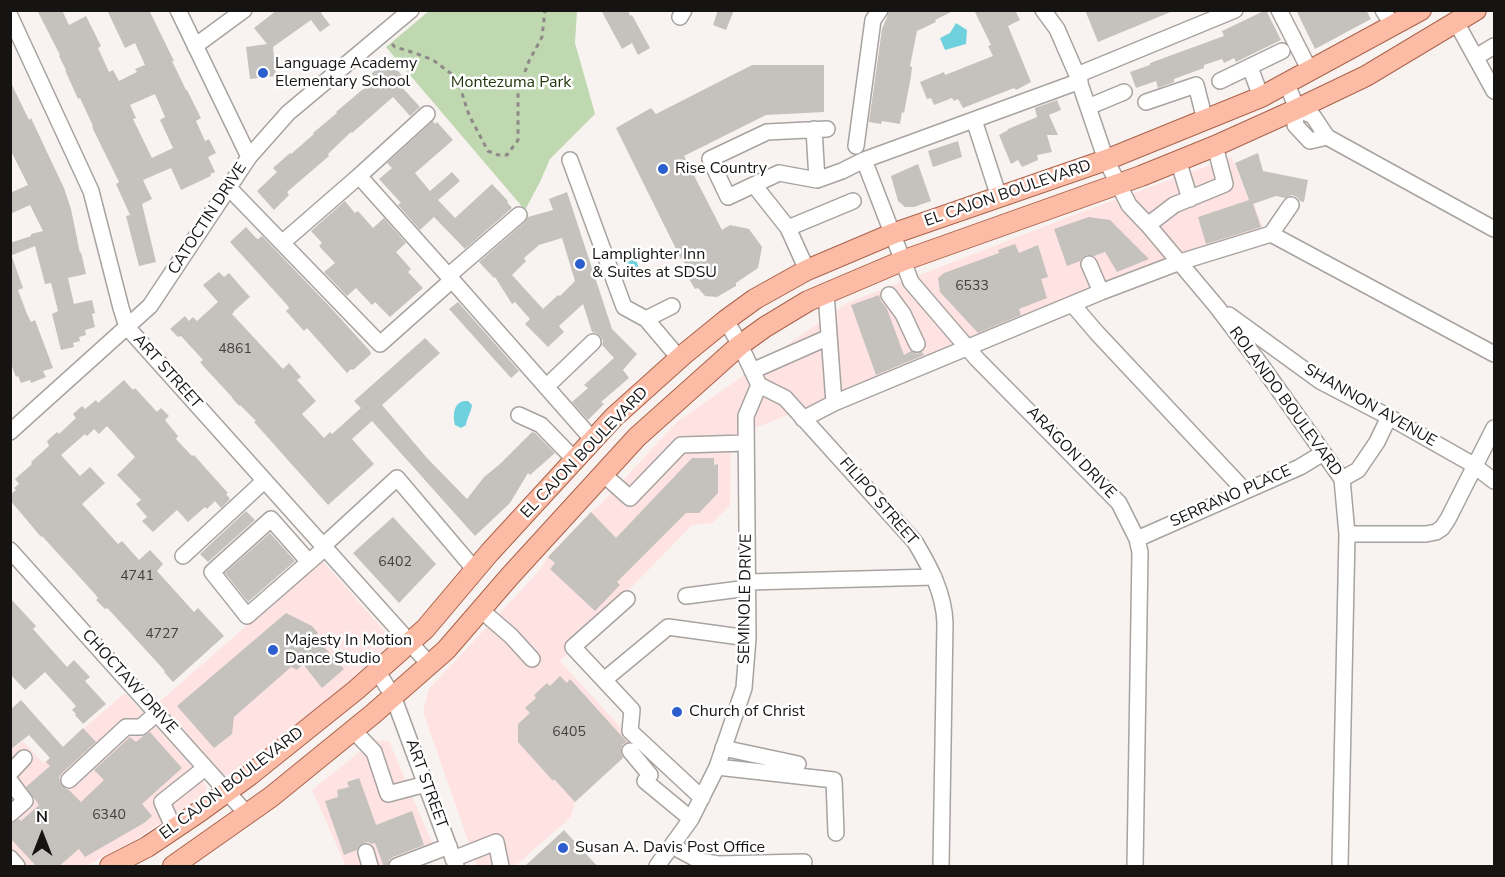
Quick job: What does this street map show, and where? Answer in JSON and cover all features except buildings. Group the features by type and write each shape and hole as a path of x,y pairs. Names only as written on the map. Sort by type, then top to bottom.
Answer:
{"main road":[{"name":"EL CAJON BOULEVARD","path":"110,867 174,829 227,792 356,690 424,629 614,417 679,358 755,299 807,270 892,234 1106,160 1261,97 1310,70 1388,18 1421,10"},
{"name":"EL CAJON BOULEVARD","path":"173,867 271,797 354,730 446,650 637,437 740,345 765,327 808,301 902,261 1119,184 1215,146 1366,76 1476,10"}],"street":[{"path":"178,10 249,157"},
{"path":"195,46 244,10"},
{"name":"CATOCTIN DRIVE","path":"10,432 150,306 249,157 288,113 411,10"},
{"path":"860,153 873,20 880,10"},
{"name":"ROLANDO BOULEVARD","path":"1043,10 1056,29 1078,78 1106,160 1129,205 1217,307 1342,479 1347,534 1340,867"},
{"path":"817,180 821,129 767,132 710,159 728,197 779,173 817,180 842,171 860,153 974,120 1235,10"},
{"path":"1279,10 1310,70"},
{"name":"ART STREET","path":"10,16 91,190 127,327 430,664"},
{"path":"1456,22 1494,88"},
{"path":"1476,57 1494,46"},
{"path":"1220,81 1282,51"},
{"path":"1250,67 1261,97"},
{"path":"1287,84 1297,109 1313,116 1327,137 1494,229"},
{"path":"1146,102 1196,85 1204,120"},
{"path":"1088,108 1124,92"},
{"path":"282,243 427,114"},
{"path":"974,120 999,197"},
{"path":"1148,225 1174,205 1225,184 1215,146"},
{"name":"ARAGON DRIVE","path":"860,153 911,282 968,348 1119,502 1137,539 1140,552 1134,867"},
{"path":"570,160 624,307 646,319 679,358"},
{"path":"1178,160 1190,199"},
{"path":"359,176 593,440"},
{"path":"754,185 788,228 807,270"},
{"path":"229,188 380,344 519,215"},
{"path":"788,228 853,201"},
{"path":"803,419 834,403 1101,292 1180,262 1271,234 1290,205"},
{"path":"1271,234 1494,354"},
{"path":"1089,264 1101,292"},
{"path":"826,293 834,403"},
{"path":"889,295 903,314 917,344"},
{"path":"903,314 926,299"},
{"path":"1072,304 1245,491"},
{"path":"646,319 672,306"},
{"name":"SHANNON AVENUE","path":"1217,307 1320,381 1389,417 1475,467 1494,482"},
{"path":"726,320 755,378 829,337"},
{"path":"546,387 593,342"},
{"name":"FILIPO STREET","path":"755,378 785,398 915,542 931,569 945,607 941,867"},
{"name":"SEMINOLE DRIVE","path":"657,867 691,819 702,798 717,767 744,688 748,638 746,416 755,378"},
{"path":"519,415 541,425 575,459"},
{"path":"1342,479 1358,470 1377,442 1389,417"},
{"path":"1347,534 1416,535 1436,532 1442,528 1494,428"},
{"path":"603,474 630,498 681,445 746,442"},
{"name":"SERRANO PLACE","path":"1137,539 1300,466 1323,453"},
{"path":"214,513 262,478"},
{"path":"183,556 262,478"},
{"path":"309,562 271,519 212,572 247,616 309,562 397,478 475,570"},
{"name":"CHOCTAW DRIVE","path":"10,550 247,814"},
{"path":"686,596 748,585 934,577"},
{"path":"627,599 573,647 632,710 630,731 702,798"},
{"path":"481,610 511,636 532,659"},
{"path":"604,680 668,627 748,638"},
{"name":"ART STREET","path":"377,671 393,696 453,857"},
{"path":"69,780 126,727 141,728 157,713"},
{"path":"354,730 374,752 388,794 426,784"},
{"path":"723,748 798,764"},
{"path":"630,751 650,775 645,781 691,819"},
{"path":"10,773 24,758"},
{"path":"717,767 834,780 836,833"},
{"path":"174,829 162,802 206,768"},
{"path":"10,781 25,801 10,814"},
{"path":"397,867 453,857 496,842 501,867"},
{"path":"672,846 700,861 718,864 804,862"},
{"path":"10,858 17,867"}],"path":[{"path":"383,33 395,47 416,52 433,60 453,75 488,151 498,155 507,155 518,140 518,90 529,61 542,37 545,10"}],"shaded area":[{"path":"1232,157 1248,199 1252,198 1264,231 731,437 730,505 712,523 692,525 560,661 637,745 575,802 571,817 515,866 477,866 423,712 429,689 539,571 548,557 677,422 847,303"},
{"path":"322,560 388,635 389,644 324,705 231,776 223,774 159,702"},
{"path":"125,693 202,778 207,789 202,796 133,841 86,866 11,866 11,751 23,741 43,763"},
{"path":"374,740 389,741 438,857 420,866 346,866 312,790"}],"green space":[{"name":"Montezuma Park","path":"429,11 577,11 575,43 595,114 550,159 525,210 386,47"}],"water":[{"path":"956,23 967,30 966,44 945,50 940,38 950,33"},
{"path":"633,251 641,274 630,278 622,255"},
{"path":"464,401 472,405 466,425 461,428 455,425 454,414 458,404"}],"place":[{"name":"Language Academy Elementary School","path":"263,73"},
{"name":"Rise Country","path":"663,169"},
{"name":"Lamplighter Inn & Suites at SDSU","path":"580,264"},
{"name":"Majesty In Motion Dance Studio","path":"273,650"},
{"name":"Church of Christ","path":"677,712"},
{"name":"Susan A. Davis Post Office","path":"563,848"}]}
